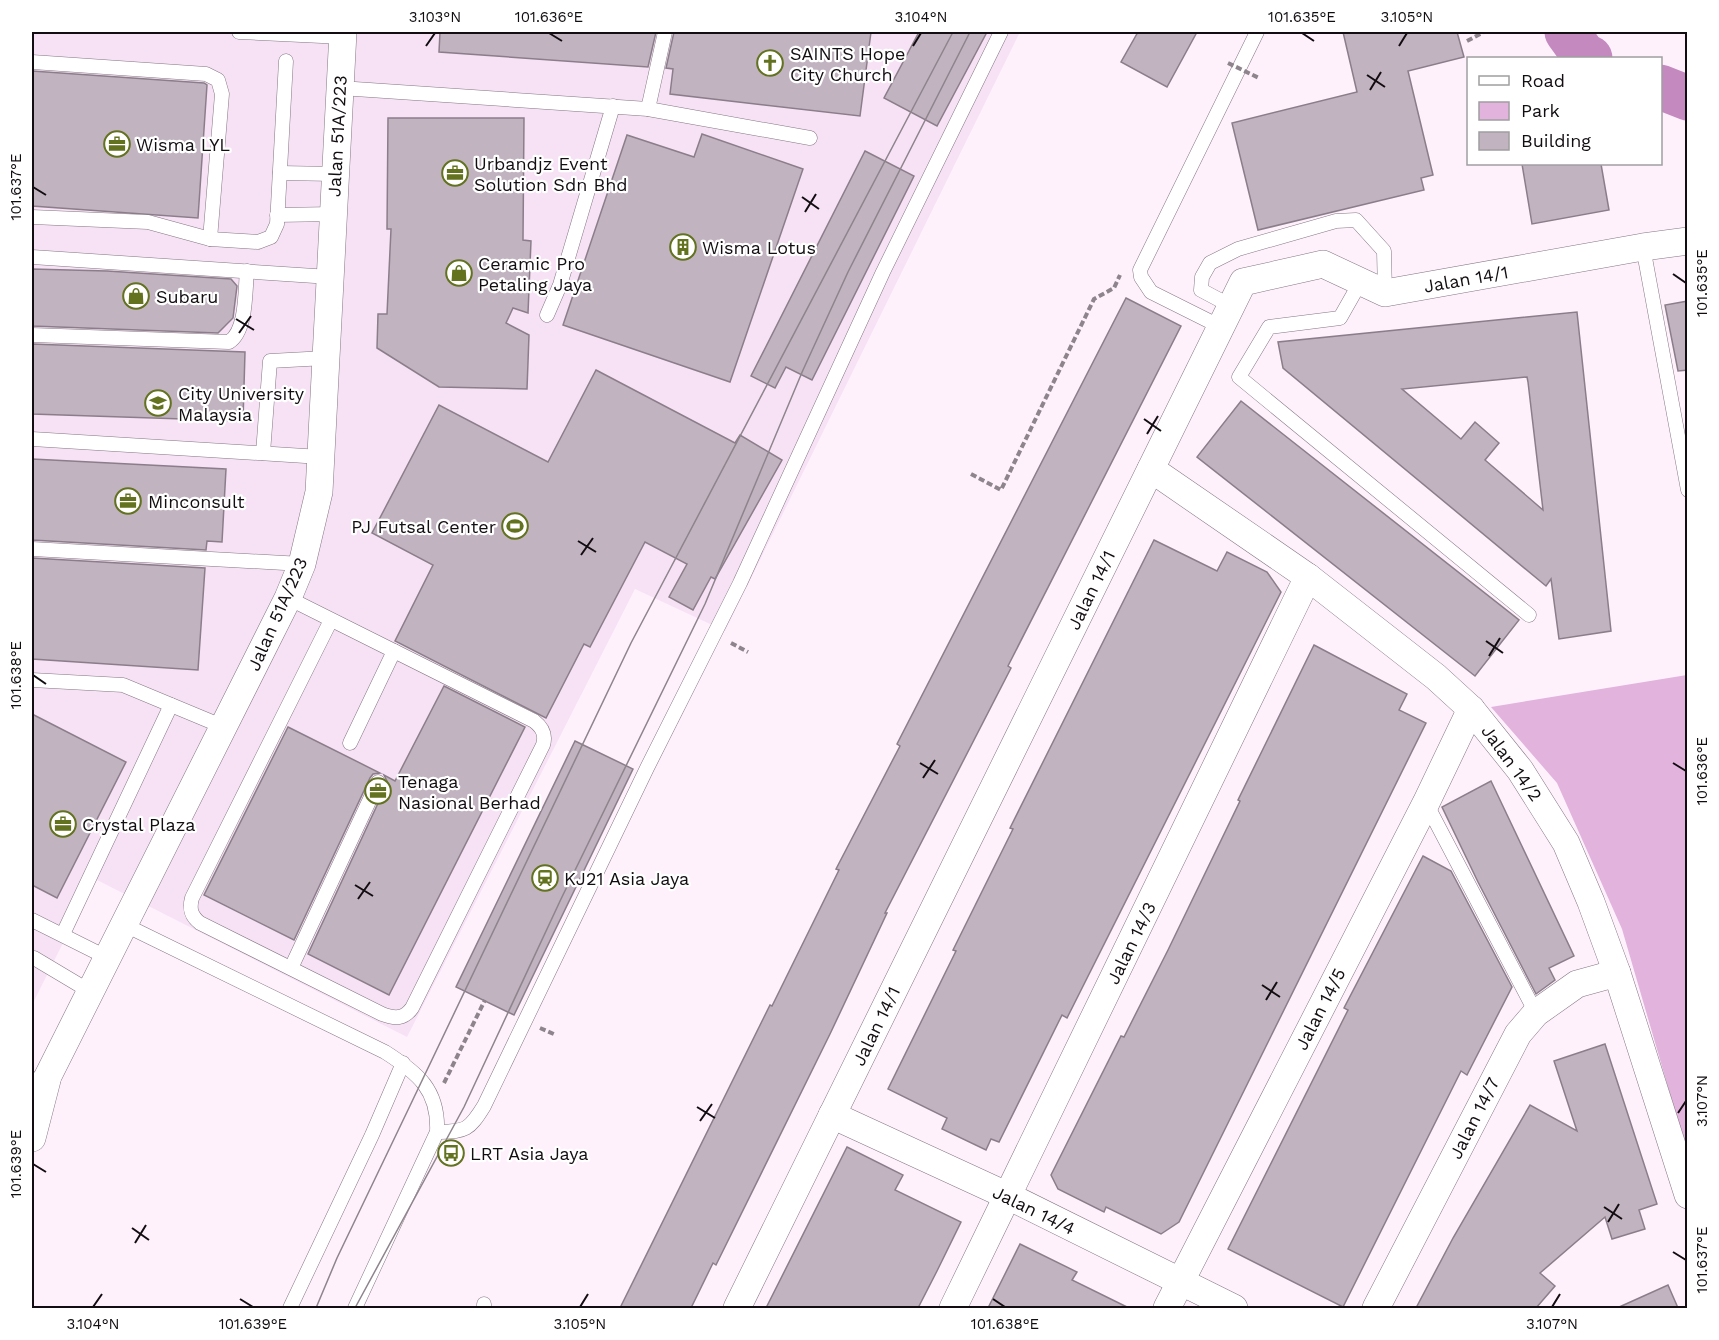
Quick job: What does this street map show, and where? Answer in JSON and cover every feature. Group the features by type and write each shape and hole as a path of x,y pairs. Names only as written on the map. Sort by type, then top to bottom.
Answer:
{"street":[{"name":"Jalan 51A/223","path":"32,1138 39,1088 125,925 288,598 302,564 319,492 343,34"},
{"name":"Jalan 14/1","path":"737,1308 1243,282 1323,264 1385,294 1643,247 1688,241"},
{"name":"Jalan 14/2","path":"1151,469 1308,577 1436,677 1471,709 1520,770 1566,843 1591,902 1617,973 1685,1180"},
{"name":"Jalan 14/3","path":"953,1308 1308,577"},
{"name":"Jalan 14/5","path":"1167,1308 1471,709"},
{"name":"Jalan 14/7","path":"1376,1308 1518,1034 1536,1013 1577,984 1617,973"},
{"name":"Jalan 14/4","path":"832,1115 1008,1196 1234,1308"}],"lane":[{"path":"239,32 343,34"},
{"path":"648,109 665,32"},
{"path":"436,1132 463,1131 474,1122 484,1106 647,768 740,583 882,272 1001,32"},
{"path":"1226,316 1150,292 1141,277 1140,270 1257,32"},
{"path":"32,217 148,222 210,239 265,240 275,231 278,215 286,61"},
{"path":"32,62 206,74 218,80 222,94 210,239"},
{"path":"340,88 648,109 810,138"},
{"path":"547,315 560,285 613,106"},
{"path":"280,173 335,174"},
{"path":"278,215 333,214"},
{"path":"1226,316 1201,290 1202,277 1210,263 1238,249 1336,221 1356,220 1384,251 1385,294"},
{"path":"1643,247 1688,490"},
{"path":"32,257 330,277"},
{"path":"32,335 229,342 235,338 241,326 247,271"},
{"path":"1361,281 1340,318 1269,327 1239,377 1528,615"},
{"path":"263,453 270,361 326,358"},
{"path":"32,439 321,457"},
{"path":"32,549 302,564"},
{"path":"288,598 534,721 544,731 543,746 408,1014 401,1017 387,1016 200,923 194,919 190,905 331,620"},
{"path":"350,743 394,651"},
{"path":"32,680 123,685 224,727"},
{"path":"63,934 171,705"},
{"path":"291,968 378,782"},
{"path":"1425,803 1536,1013"},
{"path":"32,920 108,958"},
{"path":"125,925 386,1052 403,1063 426,1084 438,1116 436,1132 355,1308"},
{"path":"32,960 91,992"},
{"path":"290,1308 372,1135 403,1063"}],"path":[{"path":"1467,41 1484,32"},
{"path":"1228,63 1259,78"},
{"path":"970,474 1001,490 1094,299 1114,288 1124,268"},
{"path":"435,1104 484,1000"}],"shaded area":[{"path":"32,32 1020,32 725,631 635,589 407,1037 95,879 32,1005"}],"green space":[{"path":"1687,675 1687,1141 1684,1142 1622,929 1557,783 1491,707"}],"building":[{"path":"440,32 656,32 648,67 439,52"},
{"name":"SAINTS Hope City Church","path":"674,32 871,32 860,116 670,94 673,69 666,68"},
{"path":"919,32 987,32 937,126 884,98"},
{"path":"1138,32 1197,32 1167,87 1121,62"},
{"path":"1343,32 1457,32 1464,57 1408,71 1433,175 1421,178 1424,190 1258,230 1232,123 1357,92"},
{"name":"Wisma LYL","path":"32,71 207,85 198,218 32,206"},
{"path":"388,118 524,118 523,240 531,241 528,313 513,308 506,323 529,335 527,389 439,387 377,348 378,314 387,314 391,229 387,229"},
{"name":"Wisma Lotus","path":"702,134 803,169 730,382 563,325 627,135 694,157"},
{"path":"865,151 914,176 812,380 786,367 775,388 751,376"},
{"path":"1522,165 1601,165 1609,210 1532,224"},
{"name":"Subaru","path":"32,269 231,279 237,286 233,318 218,333 32,326"},
{"path":"1126,298 1181,326 1008,666 1011,668 885,913 887,913 830,1034 716,1265 713,1263 691,1308 620,1308 839,870 836,869 900,746 897,744"},
{"path":"1688,301 1688,370 1678,371 1665,305"},
{"path":"1577,312 1611,631 1559,639 1551,579 1546,586 1283,368 1278,342","holes":["1527,377 1543,510 1485,460 1499,443 1475,422 1461,439 1402,389"]},
{"path":"32,344 245,352 243,421 32,414"},
{"path":"596,370 735,443 740,435 782,460 715,579 711,577 693,610 669,597 687,564 645,542 590,647 584,644 546,718 395,641 433,565 372,533 439,405 548,462"},
{"path":"1241,401 1519,620 1475,676 1197,457"},
{"name":"Minconsult","path":"32,459 226,469 222,542 207,541 206,550 32,540"},
{"path":"1154,540 1217,571 1227,552 1267,572 1281,592 1067,1018 1062,1015 999,1142 991,1139 986,1150 942,1129 947,1118 888,1089 956,951 953,950 1013,829 1010,828"},
{"path":"32,558 205,568 198,670 32,659"},
{"path":"1314,645 1407,694 1399,710 1426,723 1179,1222 1161,1234 1106,1207 1104,1212 1058,1189 1051,1175 1121,1036 1124,1037 1168,950"},
{"path":"444,686 525,727 389,995 308,954 386,786 387,781 384,775 395,781"},
{"name":"Crystal Plaza","path":"32,714 126,762 57,898 32,885"},
{"path":"288,727 380,773 373,774 370,778 294,940 204,895"},
{"name":"KJ21 Asia Jaya","path":"575,741 633,769 514,1015 456,987"},
{"path":"1491,781 1574,956 1549,968 1555,980 1536,994 1442,807"},
{"path":"1423,856 1451,871 1512,987 1467,1075 1461,1071 1343,1307 1228,1249 1348,1010 1344,1008"},
{"path":"1605,1044 1657,1204 1639,1210 1645,1229 1612,1239 1605,1217 1540,1273 1555,1286 1536,1308 1416,1308 1453,1238 1530,1105 1577,1131 1554,1061"},
{"path":"847,1147 903,1175 895,1190 961,1222 937,1271 918,1308 766,1308"},
{"path":"1020,1244 1077,1272 1072,1280 1129,1308 988,1308"},
{"path":"1668,1285 1678,1308 1617,1308"}],"waterway":[{"path":"1567,32 1585,57"},
{"path":"1662,88 1688,98"}],"tram line":[{"path":"316,1308 337,1258 631,643 953,32"},
{"path":"355,1308 464,1107 561,899 705,604 803,370 848,272 970,32"}],"place":[{"name":"SAINTS Hope City Church","path":"770,63"},
{"name":"Wisma LYL","path":"117,144"},
{"name":"Urbandjz Event Solution Sdn Bhd","path":"455,173"},
{"name":"Wisma Lotus","path":"683,247"},
{"name":"Ceramic Pro Petaling Jaya","path":"459,273"},
{"name":"Subaru","path":"136,296"},
{"name":"City University Malaysia","path":"158,403"},
{"name":"Minconsult","path":"128,501"},
{"name":"PJ Futsal Center","path":"515,526"},
{"name":"Tenaga Nasional Berhad","path":"378,791"},
{"name":"Crystal Plaza","path":"63,824"},
{"name":"KJ21 Asia Jaya","path":"545,878"},
{"name":"LRT Asia Jaya","path":"451,1153"}]}
